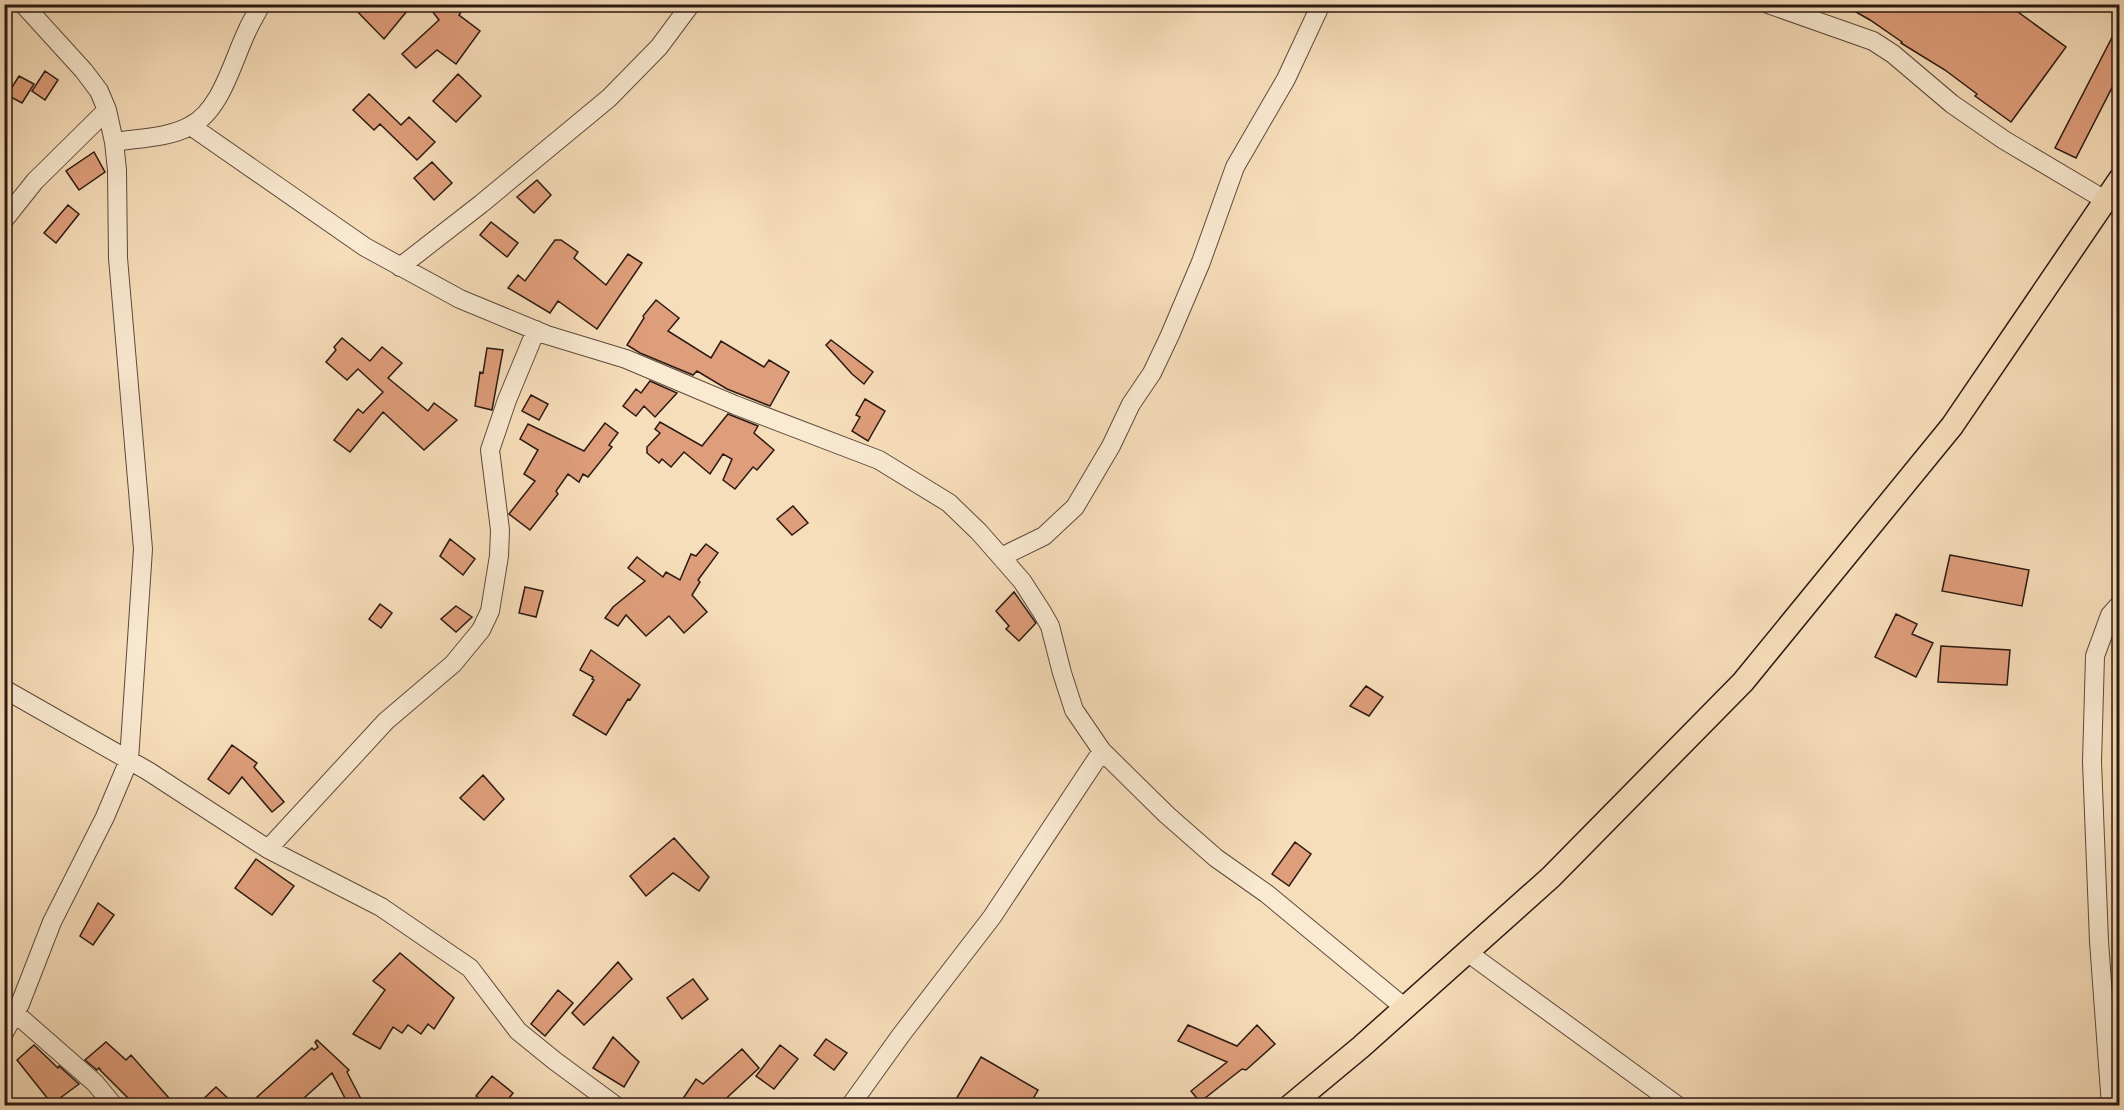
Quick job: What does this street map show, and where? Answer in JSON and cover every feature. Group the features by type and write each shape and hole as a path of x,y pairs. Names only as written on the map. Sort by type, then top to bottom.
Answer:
{"main road":[{"path":"1290,1106 1405,1008 1551,877 1743,682 1952,426 2120,179"}],"street":[{"path":"4,1033 15,1013 52,922 105,817 129,760 142,549 118,258 117,170 114,142 107,110 99,92 84,71 23,4"},
{"path":"114,142 168,134 190,126 205,115 216,100 261,4"},
{"path":"400,267 481,204 609,98 659,47 691,4"},
{"path":"1002,557 1044,536 1075,507 1111,446 1131,404 1152,373 1170,335 1201,262 1235,167 1271,107 1321,4"},
{"path":"1768,4 1873,41 1893,54 1953,104 2004,140 2105,200"},
{"path":"4,220 35,181 107,110"},
{"path":"190,126 365,247 460,299 536,330 626,359 735,405 879,460 948,503 979,532 1022,581 1050,626 1074,710 1102,751 1216,858 1267,894 1405,1008"},
{"path":"268,849 386,722 453,664 481,630 490,611 499,556 500,530 490,450 536,330"},
{"path":"2110,1106 2099,941 2092,762 2095,656 2110,615 2120,604"},
{"path":"4,689 129,760 268,849 381,907 470,968 518,1031 555,1062 616,1106"},
{"path":"850,1106 900,1035 992,917 1102,751"},
{"path":"1467,952 1678,1106"},
{"path":"15,1013 95,1083 114,1106"}],"building":[{"path":"350,4 399,4 407,11 384,39"},
{"path":"441,4 466,4 459,15 480,31 456,64 437,50 416,68 402,54 439,20 432,11"},
{"path":"1842,4 2007,4 2066,47 2011,122 1975,96 1977,94 1945,70"},
{"path":"2120,22 2120,72 2076,158 2055,148"},
{"path":"45,71 58,80 45,100 32,91"},
{"path":"458,74 481,96 456,122 433,101"},
{"path":"19,76 34,84 22,103 7,95"},
{"path":"369,94 401,125 409,117 435,142 417,160 380,124 374,130 353,110"},
{"path":"94,152 105,172 79,190 66,171"},
{"path":"432,162 452,183 434,200 414,178"},
{"path":"537,180 551,195 534,213 517,197"},
{"path":"68,205 79,214 56,243 44,233"},
{"path":"491,222 518,243 507,257 480,235"},
{"path":"555,240 561,240 578,252 574,258 606,285 628,254 642,263 597,329 558,301 550,313 508,288 518,275 525,281"},
{"path":"656,300 679,318 668,331 711,358 721,341 764,367 769,360 789,372 770,406 727,389 697,371 693,375 640,353 627,345 644,318 643,316"},
{"path":"342,338 370,361 382,347 402,363 388,378 428,411 434,403 457,420 424,450 383,412 350,452 334,440 358,409 363,413 383,392 358,369 347,380 326,362"},
{"path":"831,340 873,372 864,384 826,345"},
{"path":"487,348 503,350 492,410 475,406 480,372 483,373"},
{"path":"650,381 677,393 655,417 644,406 636,416 623,406 636,389 641,393"},
{"path":"531,395 548,404 539,420 522,411"},
{"path":"865,399 885,411 868,441 852,431 860,417 856,415"},
{"path":"728,414 758,426 754,433 774,450 757,470 753,467 735,489 723,480 732,459 723,454 710,474 684,452 671,467 662,459 659,463 647,453 647,447 660,433 655,429 660,422 702,446"},
{"path":"605,423 618,433 609,445 612,447 588,477 583,474 579,482 568,474 556,491 558,494 530,530 509,514 535,481 524,474 538,450 520,439 528,424 584,451"},
{"path":"793,506 808,523 792,535 777,519"},
{"path":"450,539 475,559 463,575 440,556"},
{"path":"706,544 718,553 698,580 700,582 692,595 707,612 684,633 669,616 646,636 626,615 618,626 605,618 613,607 645,581 628,568 637,557 663,577 666,572 680,580 691,554 696,556"},
{"path":"1950,555 2029,570 2022,606 1942,591"},
{"path":"525,587 543,591 536,617 519,613"},
{"path":"1014,592 1036,623 1019,641 1006,629 1009,626 996,611"},
{"path":"380,604 392,613 381,628 369,619"},
{"path":"456,606 472,617 456,632 441,619"},
{"path":"1896,614 1917,624 1912,634 1933,643 1916,677 1875,657"},
{"path":"1941,646 2010,650 2007,685 1938,682"},
{"path":"591,650 640,685 630,700 628,699 606,735 573,715 594,680 593,677 580,670"},
{"path":"1366,686 1383,697 1369,716 1350,706"},
{"path":"232,745 257,763 254,767 284,802 272,812 242,777 229,794 208,779"},
{"path":"483,775 504,799 484,820 460,798"},
{"path":"674,838 709,877 699,891 673,873 646,896 630,876"},
{"path":"1295,842 1311,854 1289,886 1272,874"},
{"path":"256,859 294,886 272,915 235,888"},
{"path":"98,903 114,915 93,945 80,936"},
{"path":"400,953 454,998 434,1029 428,1024 421,1034 408,1025 402,1033 393,1027 380,1049 353,1034 385,990 373,981"},
{"path":"618,962 632,979 584,1025 572,1013"},
{"path":"693,979 708,999 682,1019 667,998"},
{"path":"558,990 573,1003 545,1036 531,1024"},
{"path":"1188,1025 1237,1046 1257,1025 1275,1044 1246,1070 1242,1069 1200,1102 1191,1091 1227,1062 1178,1041"},
{"path":"613,1037 639,1062 624,1087 593,1068"},
{"path":"826,1039 847,1053 834,1070 814,1055"},
{"path":"317,1040 349,1070 347,1072 364,1105 349,1106 332,1073 295,1106 247,1106 312,1048 314,1050 318,1047 315,1042"},
{"path":"106,1042 126,1060 131,1055 176,1106 136,1106 99,1068 97,1070 85,1060"},
{"path":"34,1045 79,1084 52,1104 17,1060"},
{"path":"780,1045 798,1059 774,1089 756,1076"},
{"path":"742,1049 759,1068 718,1106 678,1106 696,1079 703,1084"},
{"path":"981,1057 1038,1090 1029,1106 952,1106"},
{"path":"492,1076 513,1093 503,1106 487,1106 476,1096"},
{"path":"216,1087 236,1106 196,1106"}]}
